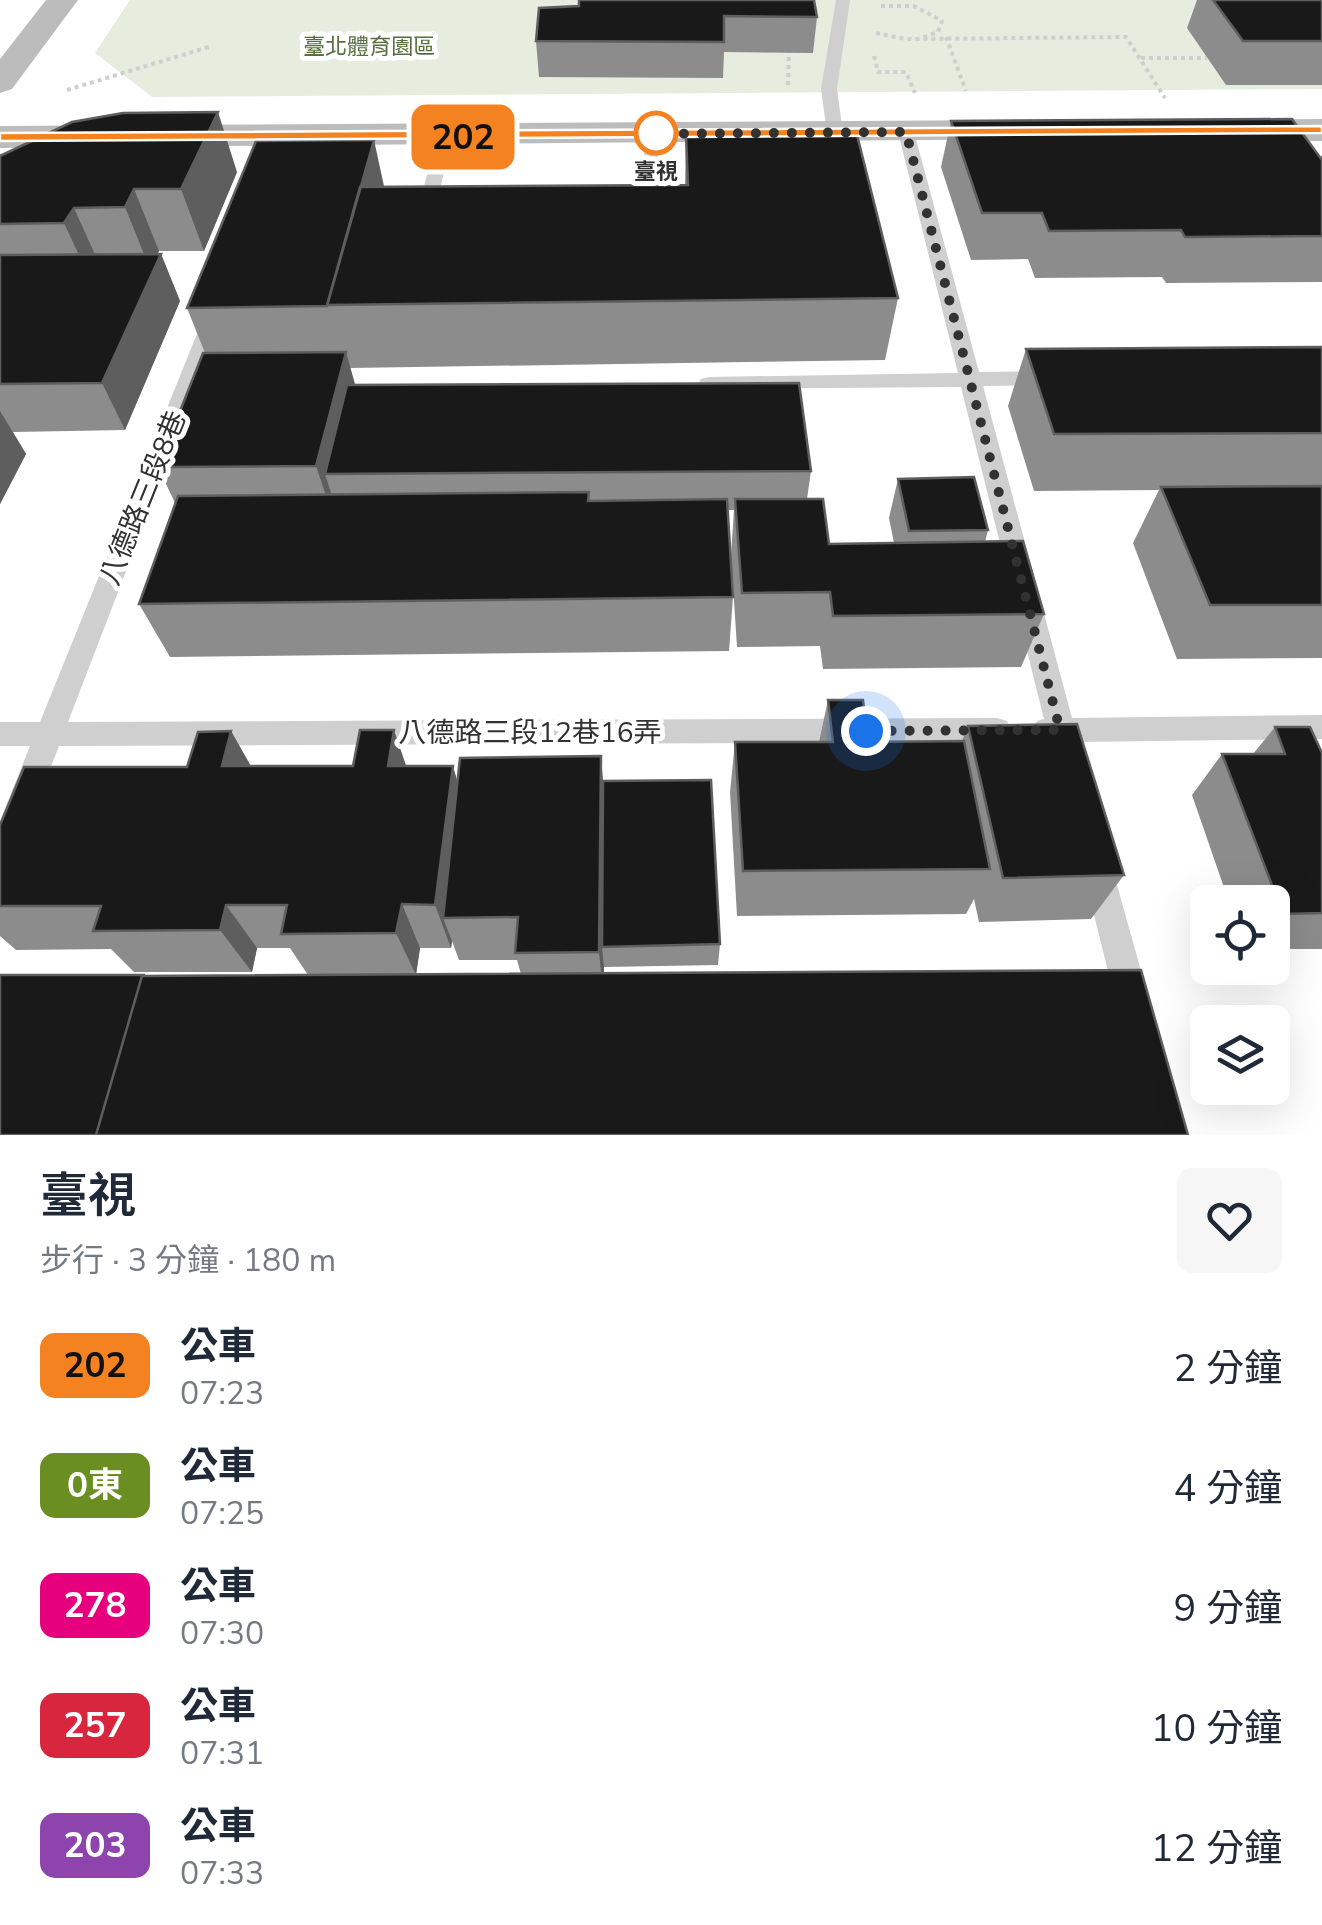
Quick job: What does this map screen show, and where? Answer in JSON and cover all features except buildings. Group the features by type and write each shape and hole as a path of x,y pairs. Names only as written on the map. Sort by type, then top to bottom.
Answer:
{"street":[{"path":"0,82 62,0"},
{"path":"0,136 281,145 444,138 834,133 911,116 1054,131"},
{"path":"1188,131 1322,130"}],"lane":[{"path":"834,133 825,96 839,42 836,19 843,0"},
{"path":"911,116 970,378 1071,769"},
{"path":"635,224 654,224 652,134"},
{"path":"442,226 422,226 444,138"},
{"name":"八德路三段8巷","path":"0,859 194,394 224,290"},
{"path":"694,384 1068,378"},
{"name":"八德路三段12巷16弄","path":"0,734 1322,727"},
{"path":"1091,846 1142,1038"}],"path":[{"path":"872,9 890,4 918,7 938,16 968,99"},
{"path":"866,25 878,72 906,72 911,116"},
{"path":"919,38 942,27"},
{"path":"872,30 893,38 1126,37 1165,98"},
{"path":"786,71 790,35"},
{"path":"66,90 212,46"},
{"path":"1140,58 1208,58"}],"green space":[{"name":"臺北體育園區","path":"130,0 1322,0 1322,89 152,97 95,53"}],"bus line":[{"name":"202","path":"0,137 444,138 1322,130"}],"place":[{"name":"臺視","path":"656,133"}],"route":[{"path":"656,133 652,134 906,132 1060,730 866,731"}]}
